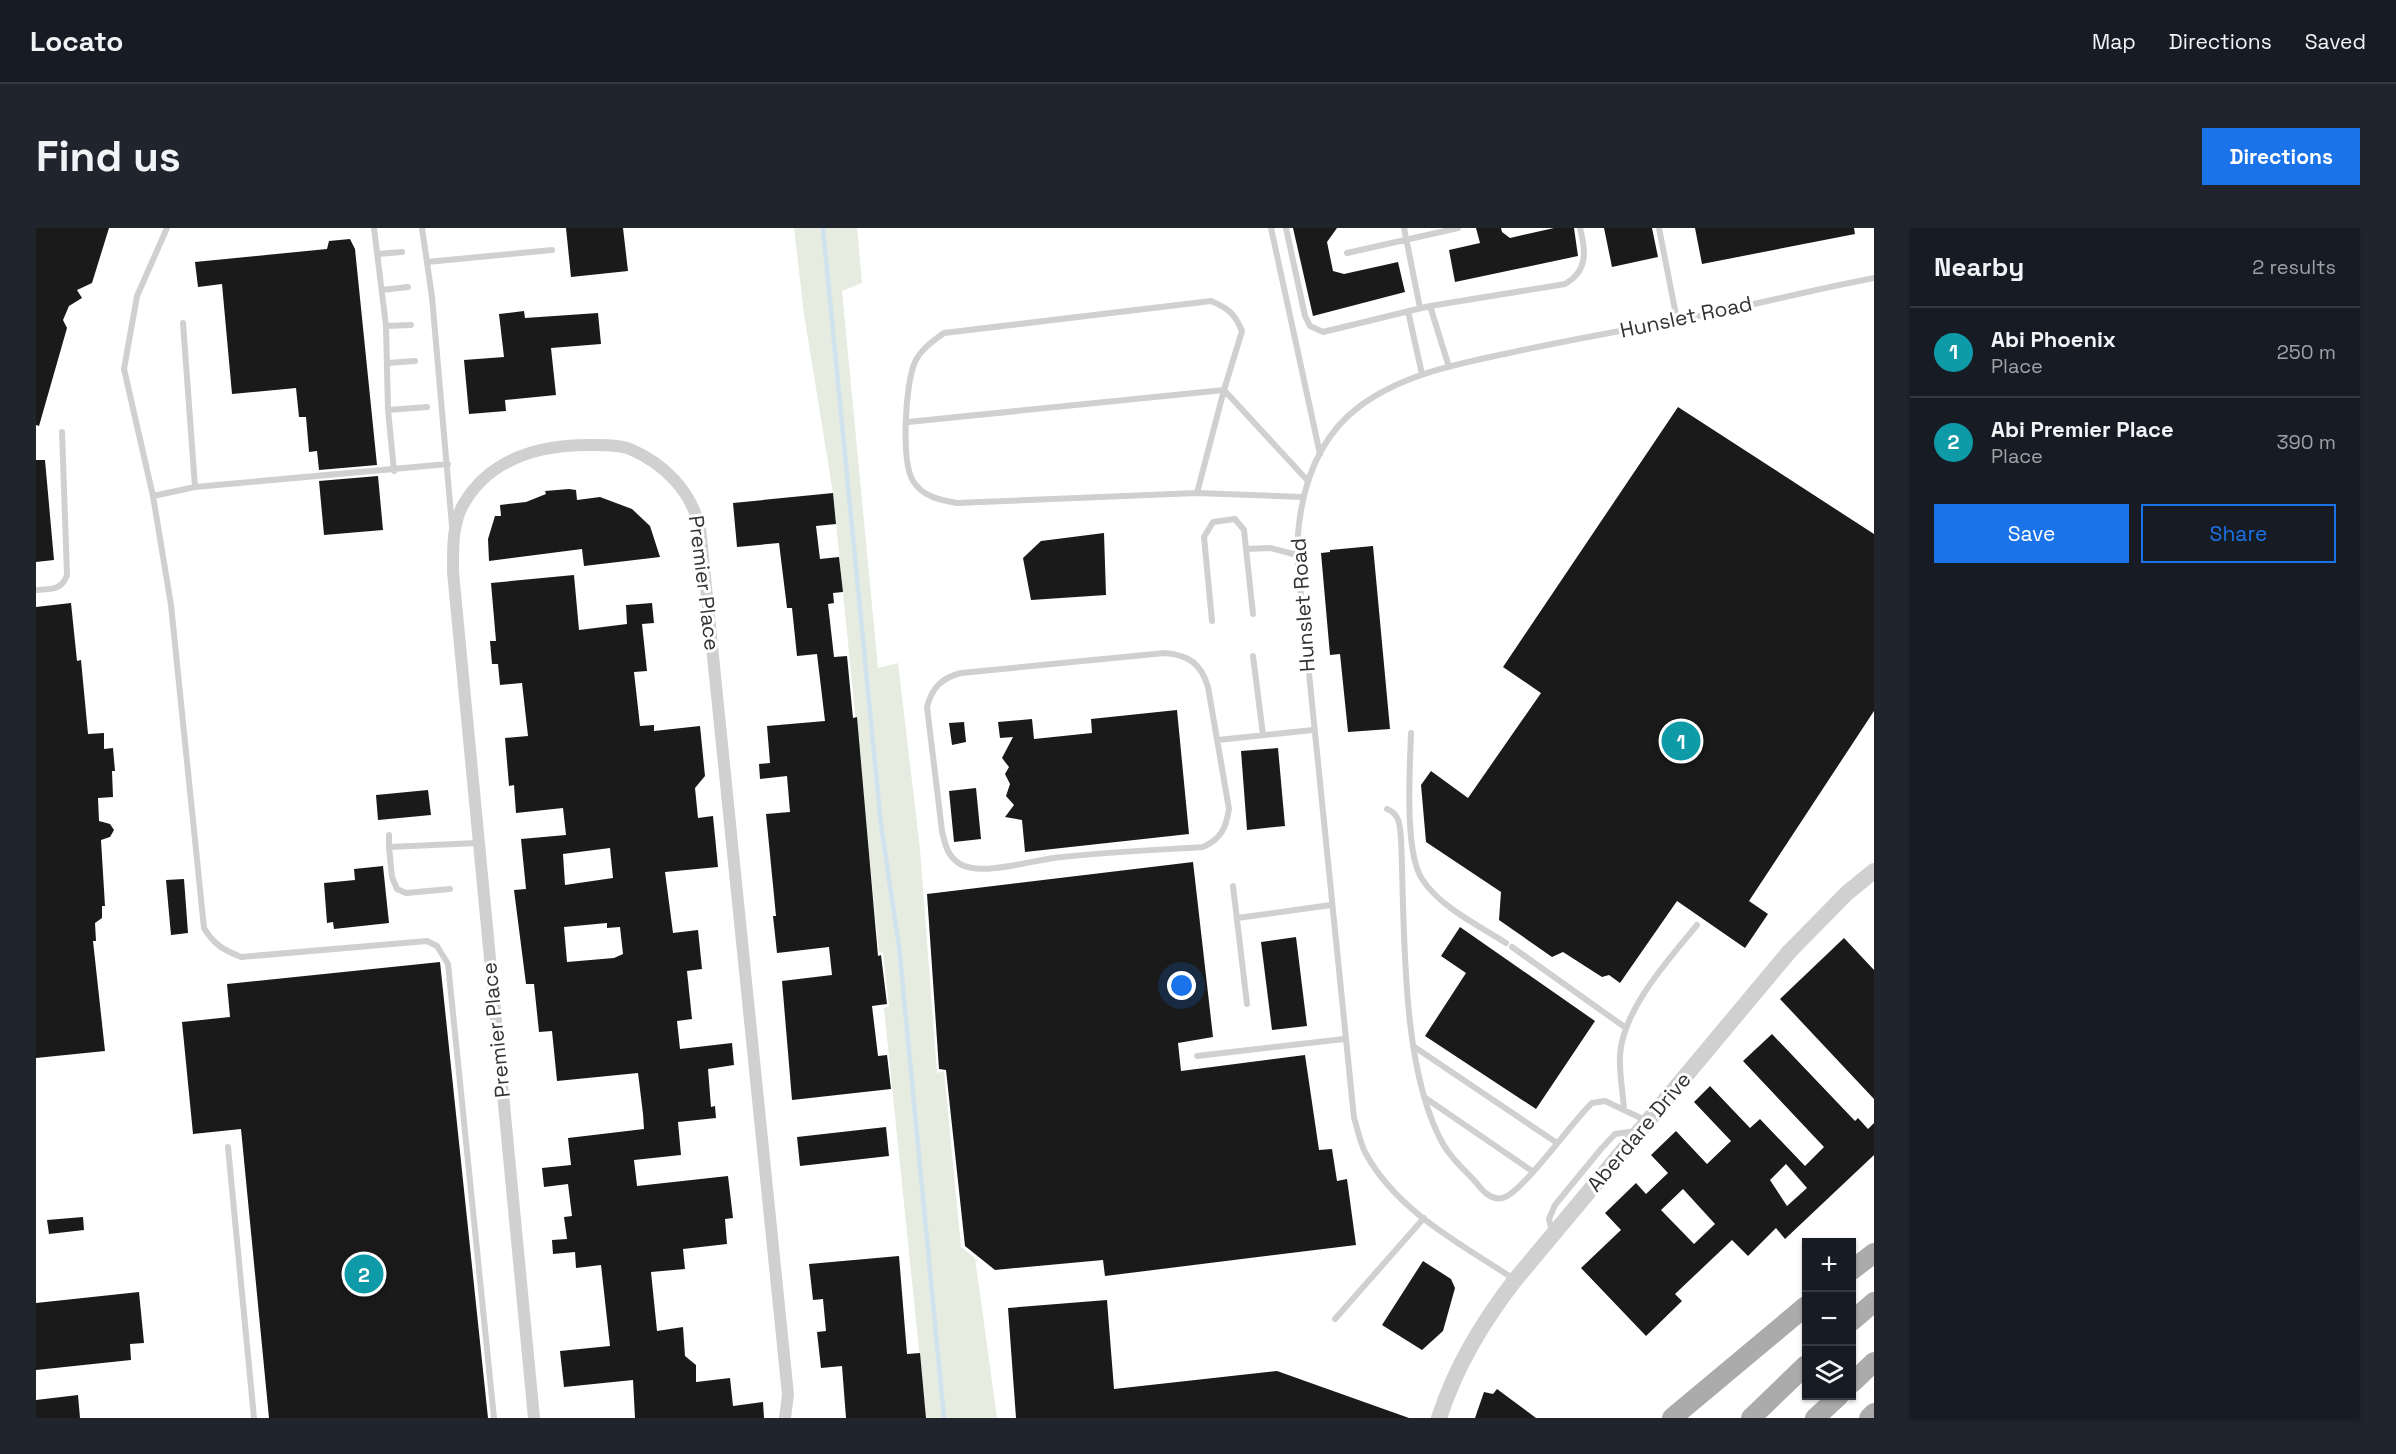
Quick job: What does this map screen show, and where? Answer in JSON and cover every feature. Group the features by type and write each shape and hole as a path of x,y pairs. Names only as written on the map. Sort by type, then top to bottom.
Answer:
{"main road":[{"path":"1856,1266 1874,1253"},
{"path":"1856,1317 1874,1302"},
{"path":"1672,1418 1802,1309"},
{"path":"1856,1378 1874,1362"},
{"path":"1751,1418 1802,1369"},
{"path":"1815,1418 1834,1400"},
{"path":"1869,1418 1874,1413"}],"street":[{"name":"Premier Place","path":"534,1418 477,843 453,572 453,536 463,505 484,479 509,461 540,449 562,446 628,448 666,471 685,490 695,508 700,528 788,1395 785,1418"},
{"name":"Aberdare Drive","path":"1439,1418 1462,1359 1492,1309 1515,1280 1789,952 1847,893 1874,871"}],"lane":[{"path":"167,228 137,296 124,369 153,496 171,605 204,928 210,939 221,949 242,957 427,941 437,946 448,964 494,1418"},
{"path":"374,228 386,326 388,410 394,471"},
{"path":"422,228 448,464 453,536"},
{"path":"1271,228 1320,454"},
{"path":"1286,228 1305,316 1310,326 1323,332 1430,306 1565,284 1575,278 1584,261 1580,228"},
{"path":"1404,228 1420,308"},
{"path":"1347,253 1458,228"},
{"path":"1659,228 1677,320"},
{"path":"427,262 552,250"},
{"path":"378,254 402,252"},
{"name":"Hunslet Road","path":"1515,1280 1424,1218 1383,1179 1365,1153 1354,1118 1344,1039 1297,555 1302,497 1320,454 1336,429 1359,406 1391,386 1422,374 1874,278"},
{"path":"382,290 408,286"},
{"path":"1197,493 1242,331 1236,316 1226,307 1211,301 944,333 928,345 915,362 909,386 906,461 912,479 921,490 936,500 957,503 1197,493 1302,497"},
{"path":"1430,306 1449,367"},
{"path":"1408,311 1422,374"},
{"path":"183,323 195,487"},
{"path":"386,326 411,325"},
{"path":"388,363 415,361"},
{"path":"908,422 1224,390"},
{"path":"1224,390 1308,481"},
{"path":"388,410 427,407"},
{"path":"36,590 56,589 64,583 68,575 62,432"},
{"path":"153,496 195,487 394,471 448,464"},
{"path":"1212,621 1204,537 1208,527 1218,521 1235,519 1239,521 1244,530 1253,614"},
{"path":"1246,549 1270,548 1297,555"},
{"path":"1165,653 1180,655 1198,666 1204,674 1218,740 1229,809 1221,835 1215,842 1203,847 1060,857 976,869 961,865 946,849 927,707 930,693 950,676 1030,664 1165,653"},
{"path":"1253,656 1263,735"},
{"path":"1218,740 1314,730"},
{"path":"1411,733 1410,799 1417,870 1432,891 1448,905 1506,943"},
{"path":"1387,809 1394,812 1399,820 1413,1046 1424,1097 1444,1146 1454,1160 1493,1198 1502,1198 1509,1195 1532,1171 1592,1102 1605,1101 1624,1110 1643,1126"},
{"path":"389,835 392,877 397,890 406,893 450,889"},
{"path":"389,847 477,843"},
{"path":"1233,886 1247,1005"},
{"path":"1237,918 1331,905"},
{"path":"1624,1110 1620,1054 1626,1028 1636,1007 1665,964 1697,925"},
{"path":"1512,947 1626,1028"},
{"path":"1197,1056 1344,1039"},
{"path":"1413,1046 1557,1143"},
{"path":"1424,1097 1532,1171"},
{"path":"228,1147 254,1418"},
{"path":"1335,1319 1424,1218"}],"shaded area":[{"path":"794,228 857,228 862,283 842,291 878,668 898,663 920,849 937,1073 944,1071 961,1247 975,1258 997,1418 926,1418 884,1008 889,1006 883,953 879,952 833,493 804,314"}],"building":[{"path":"36,228 109,228 92,283 77,290 82,298 69,306 63,320 67,328 39,426 36,425"},
{"path":"566,228 623,228 628,271 571,277"},
{"path":"1293,228 1337,228 1327,242 1333,271 1344,274 1398,262 1405,292 1313,316"},
{"path":"1476,228 1501,228 1502,232 1510,238 1554,228 1574,228 1578,256 1455,282 1449,250 1480,243"},
{"path":"1604,228 1652,228 1658,257 1612,267"},
{"path":"1695,228 1854,228 1855,234 1702,264"},
{"path":"350,239 355,249 377,465 319,470 317,451 309,452 306,417 299,417 296,388 232,394 222,284 198,287 195,262 327,249 329,241"},
{"path":"524,311 525,318 598,313 601,344 551,348 556,395 505,400 506,411 469,414 464,360 504,357 499,314"},
{"path":"1678,407 1874,534 1874,711 1749,901 1768,914 1745,948 1677,901 1620,983 1609,975 1602,977 1563,952 1552,957 1499,920 1501,892 1426,842 1421,785 1431,771 1468,798 1541,693 1503,667"},
{"path":"36,460 45,460 54,560 36,562"},
{"path":"378,476 383,530 324,535 319,481"},
{"path":"576,490 577,500 600,497 632,509 650,526 660,557 584,566 582,549 489,561 488,539 495,516 501,516 500,505 526,502 546,494 545,491"},
{"path":"833,493 836,524 816,526 820,559 839,557 843,592 833,593 834,603 828,604 834,657 847,656 853,718 857,717 878,956 881,955 887,1004 872,1006 878,1056 887,1055 891,1089 792,1100 782,981 832,975 829,947 777,953 773,916 776,916 766,814 790,812 787,776 760,779 759,764 770,763 767,726 825,721 817,654 797,656 792,608 787,608 779,543 737,547 733,503"},
{"path":"1104,533 1106,595 1031,600 1023,558 1041,541"},
{"path":"1373,546 1390,729 1348,732 1340,654 1330,655 1321,553"},
{"path":"574,575 579,630 627,624 626,605 652,603 654,623 642,624 647,671 634,672 640,726 654,725 654,731 700,726 705,776 695,788 698,818 713,816 718,867 665,872 673,933 698,930 702,969 687,971 692,1019 677,1021 680,1049 732,1043 734,1065 708,1069 711,1107 715,1106 716,1118 678,1122 681,1155 634,1160 637,1186 728,1176 733,1218 725,1219 727,1244 683,1249 685,1269 651,1272 657,1331 683,1327 685,1356 696,1365 696,1382 730,1378 733,1406 763,1402 764,1418 635,1418 633,1380 564,1387 560,1351 610,1346 601,1265 576,1268 575,1252 553,1254 552,1240 567,1239 564,1217 572,1216 568,1184 544,1187 542,1168 571,1165 568,1138 644,1129 643,1114 638,1073 557,1081 552,1031 539,1032 534,984 526,984 514,890 526,889 521,839 566,835 563,808 516,813 514,785 509,786 505,738 528,736 522,683 500,685 498,664 492,664 490,641 496,641 491,583","holes":["610,848 613,878 565,885 563,854","607,923 607,928 620,927 623,954 614,958 567,962 564,927"]},
{"path":"71,603 77,661 81,660 88,734 104,733 104,749 113,748 115,771 112,771 113,797 98,798 99,821 110,824 114,830 110,837 101,840 105,906 102,906 102,918 95,923 96,941 93,941 105,1051 36,1058 36,607"},
{"path":"1177,710 1189,834 1025,852 1022,820 1005,817 1014,805 1006,796 1010,784 1005,774 1009,767 1002,758 1013,737 1000,738 998,722 1032,719 1034,739 1092,733 1091,719"},
{"path":"964,722 966,742 952,745 949,723"},
{"path":"1278,748 1285,826 1247,830 1241,751"},
{"path":"976,788 981,839 954,842 949,791"},
{"path":"428,790 431,815 378,820 376,795"},
{"path":"1193,862 1213,1037 1178,1043 1181,1071 1305,1055 1319,1150 1332,1149 1337,1181 1347,1179 1356,1245 1105,1276 1103,1260 995,1270 965,1246 946,1070 939,1069 927,894"},
{"path":"383,866 389,923 334,929 333,922 327,923 324,883 355,880 354,869"},
{"path":"184,879 188,933 171,935 166,880"},
{"path":"1460,927 1595,1021 1536,1109 1425,1036 1466,973 1441,956"},
{"path":"1296,937 1307,1026 1272,1030 1261,942"},
{"path":"1844,938 1874,970 1874,1099 1780,999"},
{"path":"440,962 488,1418 269,1418 241,1129 193,1134 182,1022 230,1017 227,984"},
{"path":"1772,1034 1855,1121 1858,1118 1868,1129 1874,1123 1874,1155 1785,1239 1776,1228 1748,1256 1732,1240 1675,1294 1682,1301 1646,1336 1581,1268 1621,1230 1605,1213 1636,1183 1646,1194 1668,1173 1651,1155 1676,1131 1707,1164 1731,1141 1694,1102 1710,1086 1750,1128 1760,1119 1805,1166 1824,1147 1743,1061","holes":["1786,1164 1807,1188 1787,1206 1770,1180","1683,1189 1715,1224 1694,1244 1661,1210"]},
{"path":"886,1127 889,1156 800,1166 797,1137"},
{"path":"83,1217 84,1230 49,1234 47,1220"},
{"path":"899,1256 907,1354 920,1353 926,1418 846,1418 842,1366 821,1368 817,1332 826,1331 823,1299 813,1300 809,1264"},
{"path":"1423,1261 1451,1279 1455,1288 1443,1331 1422,1350 1382,1325"},
{"path":"139,1292 144,1343 130,1344 131,1360 36,1370 36,1303"},
{"path":"1107,1300 1114,1389 1277,1371 1409,1418 1016,1418 1008,1308"},
{"path":"1497,1389 1536,1418 1475,1418 1484,1392 1493,1394"},
{"path":"78,1395 80,1418 36,1418 36,1400"}],"waterway":[{"path":"823,228 881,825 899,946 944,1418"}],"place":[{"name":"Abi Phoenix","path":"1681,741"},
{"name":"Abi Premier Place","path":"364,1274"}]}
